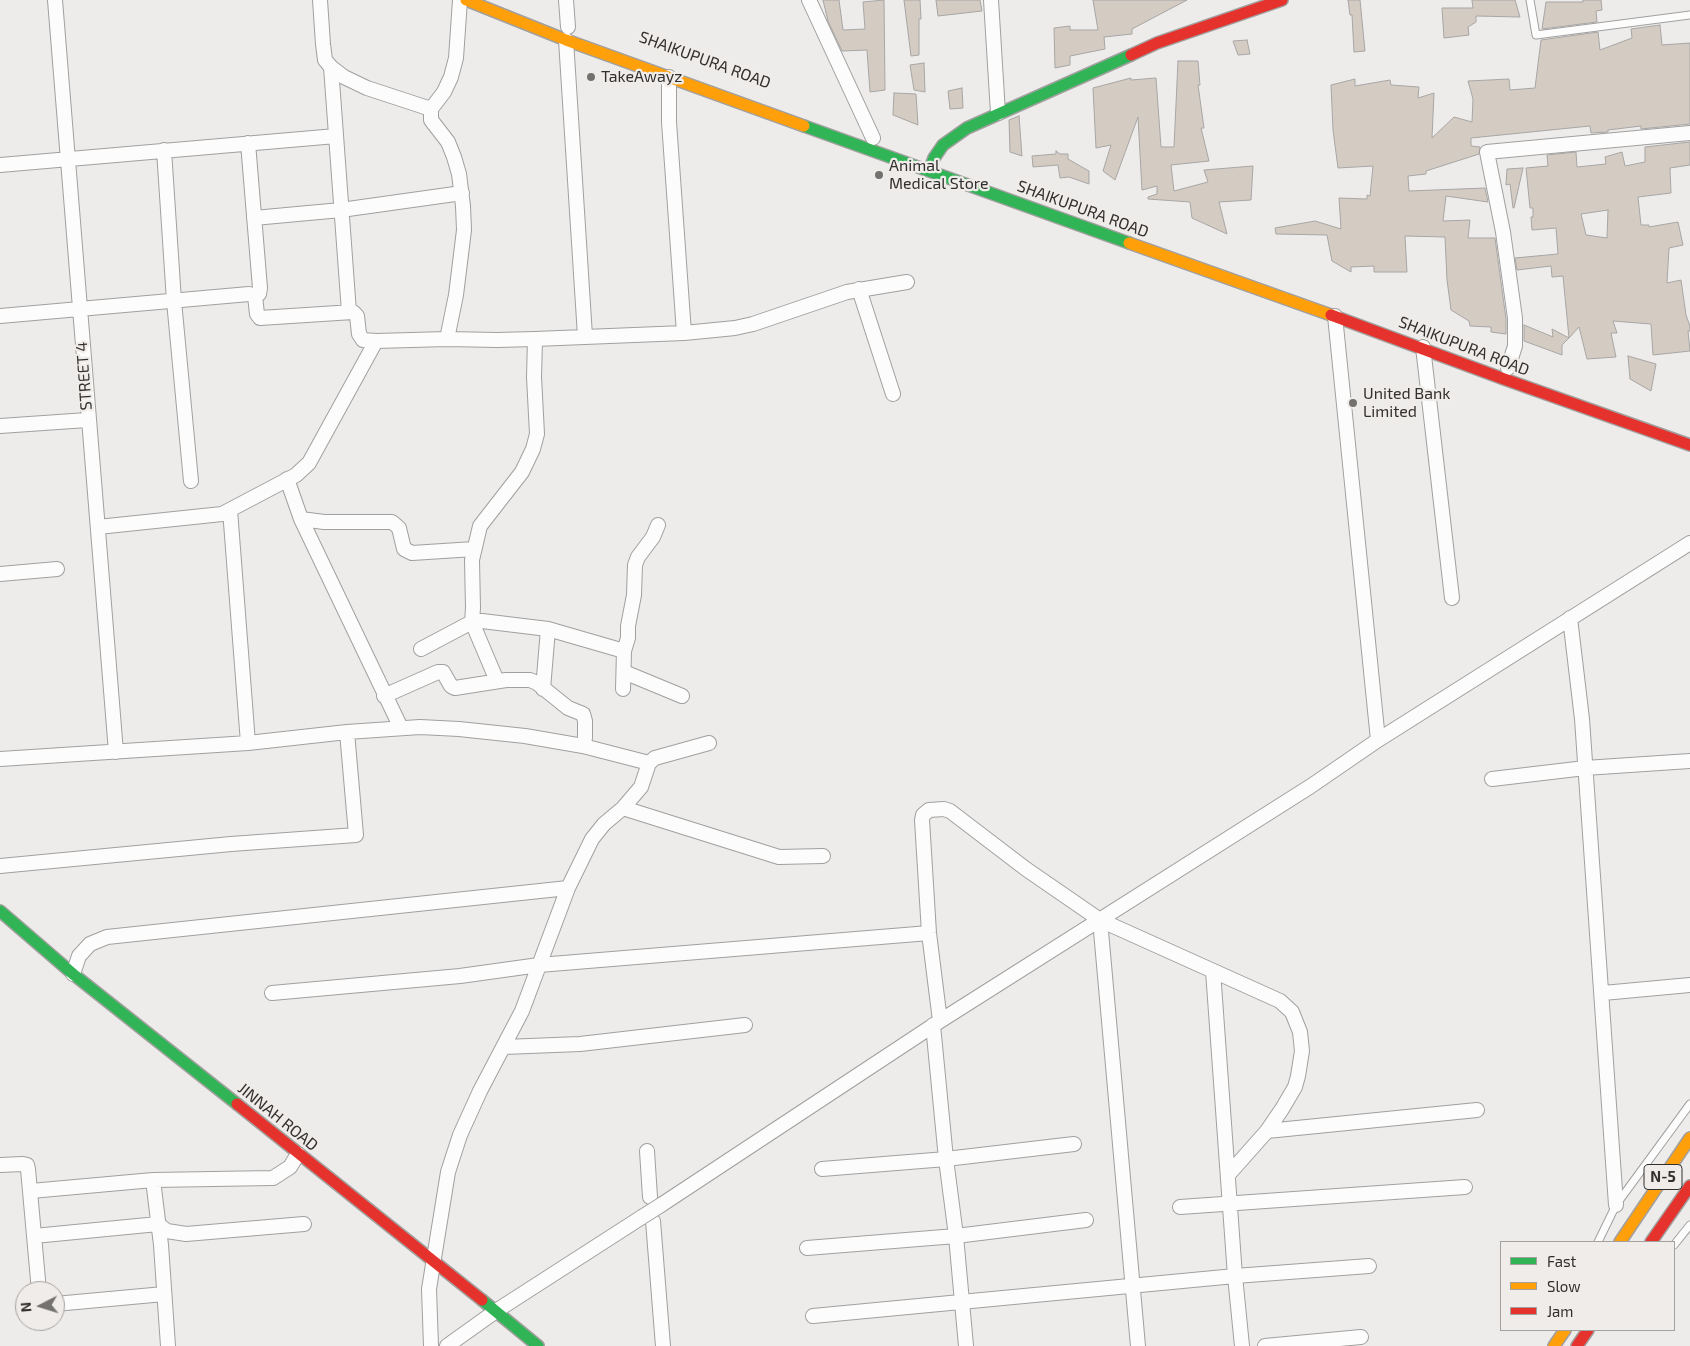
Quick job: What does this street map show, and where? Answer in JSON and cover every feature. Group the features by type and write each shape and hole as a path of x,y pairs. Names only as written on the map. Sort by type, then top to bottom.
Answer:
{"main road":[{"name":"SHAIKUPURA ROAD","path":"466,0 568,30 669,77 1690,445"},
{"path":"930,171 934,158 943,145 998,113 1157,43 1282,0"},
{"path":"855,132 877,140"},
{"name":"JINNAH ROAD","path":"0,911 73,974 538,1346"},
{"name":"N-5","path":"1621,1241 1690,1138"},
{"name":"N-5","path":"1653,1239 1690,1186"},
{"path":"1578,1344 1587,1331"}],"street":[{"name":"STREET 4","path":"55,0 87,420 98,527 116,752"},
{"path":"320,0 322,44 330,67 344,77 367,88 431,109"},
{"path":"447,339 456,296 464,230 462,193 454,157 448,142 431,120 431,109 444,92 452,77 456,58 460,0"},
{"path":"566,0 585,336"},
{"path":"809,0 877,140"},
{"path":"991,0 998,113"},
{"path":"330,67 349,312"},
{"path":"669,77 669,122 684,333"},
{"path":"1508,368 1515,346 1515,318 1504,232 1487,152 1690,133"},
{"path":"0,165 336,136"},
{"path":"0,316 249,294 254,296 259,294 248,143"},
{"path":"164,150 174,300 190,480"},
{"path":"254,218 341,210 462,193"},
{"path":"254,296 258,317 263,319 349,312 356,314 359,334 363,340 497,340 684,333 753,324 859,290 907,282"},
{"path":"859,290 893,394"},
{"path":"1335,316 1378,740"},
{"path":"497,681 472,622 471,572 480,526 522,472 534,449 536,434 535,339"},
{"path":"98,527 212,516 230,510 304,470 376,341"},
{"path":"1423,348 1452,598"},
{"path":"0,426 87,420"},
{"path":"288,479 301,519 384,696 401,728"},
{"path":"230,510 248,743"},
{"path":"301,519 324,522 392,522 399,528 404,550 412,553 474,549"},
{"path":"623,689 624,651 628,638 628,626 634,595 635,565 638,557 653,537 658,525"},
{"path":"663,1346 647,1219 656,1200 1312,786 1378,740 1690,543"},
{"path":"0,574 56,569"},
{"path":"1570,618 1582,719 1616,1205"},
{"path":"421,649 472,622 493,622 548,629 624,651"},
{"path":"543,689 548,629"},
{"path":"384,696 438,672 443,672 451,686 455,688 497,681 530,680 537,683 568,708 583,714 585,738 582,746"},
{"path":"624,672 682,696"},
{"path":"0,759 248,743 401,728 459,729 525,736 582,746 649,763"},
{"path":"0,866 231,844 356,836 347,732"},
{"path":"431,1346 429,1289 432,1260 448,1172 460,1135 480,1091 522,1011 568,888 592,839 604,824 641,787 649,763 655,758 710,743"},
{"path":"1492,779 1585,768 1690,761"},
{"path":"622,808 779,857 823,856"},
{"path":"966,1346 956,1236 946,1159 929,933 922,820 923,815 929,810 944,808 950,811 1026,869 1100,920 1280,1001 1292,1012 1300,1032 1302,1052 1295,1087 1267,1131 1228,1175"},
{"path":"73,974 79,956 90,944 107,937 568,888"},
{"path":"1100,920 1138,1346"},
{"path":"272,993 460,976 539,965 929,933"},
{"path":"1214,971 1235,1276 1242,1346"},
{"path":"1602,993 1690,985"},
{"path":"504,1047 580,1044 746,1025"},
{"path":"1267,1131 1477,1110"},
{"path":"822,1168 946,1159 1074,1144"},
{"path":"647,1152 656,1200"},
{"path":"31,1191 152,1180 273,1178 290,1167 298,1154"},
{"path":"0,1166 27,1165 31,1191 38,1281"},
{"path":"152,1180 158,1224 168,1346"},
{"path":"1180,1208 1465,1187"},
{"path":"446,1346 496,1311 647,1219"},
{"path":"806,1248 956,1236 1086,1220"},
{"path":"34,1236 158,1224 167,1231 186,1234 304,1224"},
{"path":"813,1316 1235,1276 1369,1266"},
{"path":"65,1303 164,1294"},
{"path":"1265,1346 1361,1337"}],"lane":[{"path":"1530,0 1536,34 1690,15"},
{"path":"1598,1241 1616,1205 1690,1104"},
{"path":"1675,1244 1690,1225"},
{"path":"1578,1344 1593,1331"}],"building":[{"path":"823,0 839,0 843,30 865,29 863,2 884,0 885,90 870,92 867,50 842,51 828,21"},
{"path":"904,0 920,0 919,55 911,56"},
{"path":"936,0 980,0 982,11 938,16"},
{"path":"1093,0 1187,0 1132,29 1132,34 1104,37 1105,49 1070,56 1070,65 1055,68 1054,28 1070,26 1070,30 1098,30"},
{"path":"1348,0 1360,0 1365,51 1354,52 1352,15 1350,15"},
{"path":"1472,0 1515,0 1520,17 1476,16 1476,22 1468,27 1469,35 1444,38 1442,8 1473,8"},
{"path":"1583,0 1601,0 1602,10 1596,11 1597,22 1542,29 1546,2 1583,2"},
{"path":"1660,25 1662,45 1690,43 1690,124 1641,129 1641,126 1591,133 1590,126 1471,138 1471,146 1480,147 1479,154 1426,171 1426,174 1408,176 1409,191 1485,188 1488,202 1446,196 1443,221 1470,220 1468,238 1495,238 1506,319 1506,334 1491,332 1491,327 1470,326 1469,321 1451,310 1447,280 1445,237 1405,236 1407,272 1374,272 1374,266 1351,267 1351,272 1332,261 1327,235 1276,234 1275,228 1315,221 1341,229 1339,198 1367,199 1367,195 1370,196 1373,166 1338,168 1333,130 1331,85 1355,79 1355,86 1390,80 1391,85 1419,87 1418,98 1434,93 1432,138 1454,117 1472,122 1473,99 1468,81 1509,79 1510,90 1535,88 1541,40 1598,32 1600,50 1632,38 1631,29"},
{"path":"1247,40 1250,54 1238,55 1233,41"},
{"path":"1178,61 1198,61 1200,85 1198,85 1204,128 1201,128 1209,161 1171,165 1174,191 1208,182 1204,170 1253,166 1251,200 1219,202 1227,234 1192,218 1190,202 1148,199 1148,197 1157,194 1157,186 1142,190 1138,117 1115,180 1103,171 1111,145 1096,148 1093,88 1131,78 1131,80 1156,78 1161,147 1174,147"},
{"path":"924,63 925,92 914,90 910,65"},
{"path":"962,88 963,108 950,109 948,91"},
{"path":"894,93 916,94 918,125 893,115"},
{"path":"1019,116 1022,156 1010,152 1009,120"},
{"path":"1690,142 1690,165 1670,168 1671,193 1638,197 1641,225 1649,225 1649,227 1678,222 1683,245 1669,248 1667,283 1681,280 1686,315 1690,326 1690,331 1688,331 1690,351 1653,355 1651,324 1613,321 1617,333 1611,333 1616,357 1587,359 1579,327 1569,338 1563,276 1552,277 1551,266 1517,270 1515,258 1558,254 1556,228 1532,230 1531,217 1533,217 1533,208 1530,208 1526,168 1548,166 1547,155 1576,152 1577,167 1606,164 1605,157 1622,152 1625,166 1645,162 1645,147","holes":["1608,210 1607,238 1586,235 1581,214"]},
{"path":"1056,151 1060,154 1068,154 1068,159 1089,171 1089,184 1069,177 1060,178 1058,165 1033,167 1032,156 1056,154"},
{"path":"1523,168 1513,208 1510,184 1506,185 1507,169"},
{"path":"1524,325 1553,337 1552,329 1569,338 1562,345 1562,355 1524,341"},
{"path":"1628,356 1656,364 1651,391 1630,379"}],"traffic: fast":[{"path":"929,171 934,158 943,145 967,128 1131,55"},
{"path":"804,126 1129,243"},
{"path":"0,911 73,974 237,1104"},
{"path":"482,1300 538,1346"}],"traffic: slow":[{"path":"466,0 566,40 804,126"},
{"path":"1129,243 1331,315"},
{"path":"1621,1241 1690,1138"},
{"path":"1554,1346 1564,1331"}],"traffic: jam":[{"path":"1131,55 1157,43 1282,0"},
{"path":"1331,315 1690,445"},
{"path":"237,1104 482,1300"},
{"path":"1652,1241 1690,1186"},
{"path":"1577,1346 1587,1331"}],"place":[{"name":"TakeAwayz","path":"591,77"},
{"name":"Animal Medical Store","path":"879,175"},
{"name":"United Bank Limited","path":"1353,403"}]}
